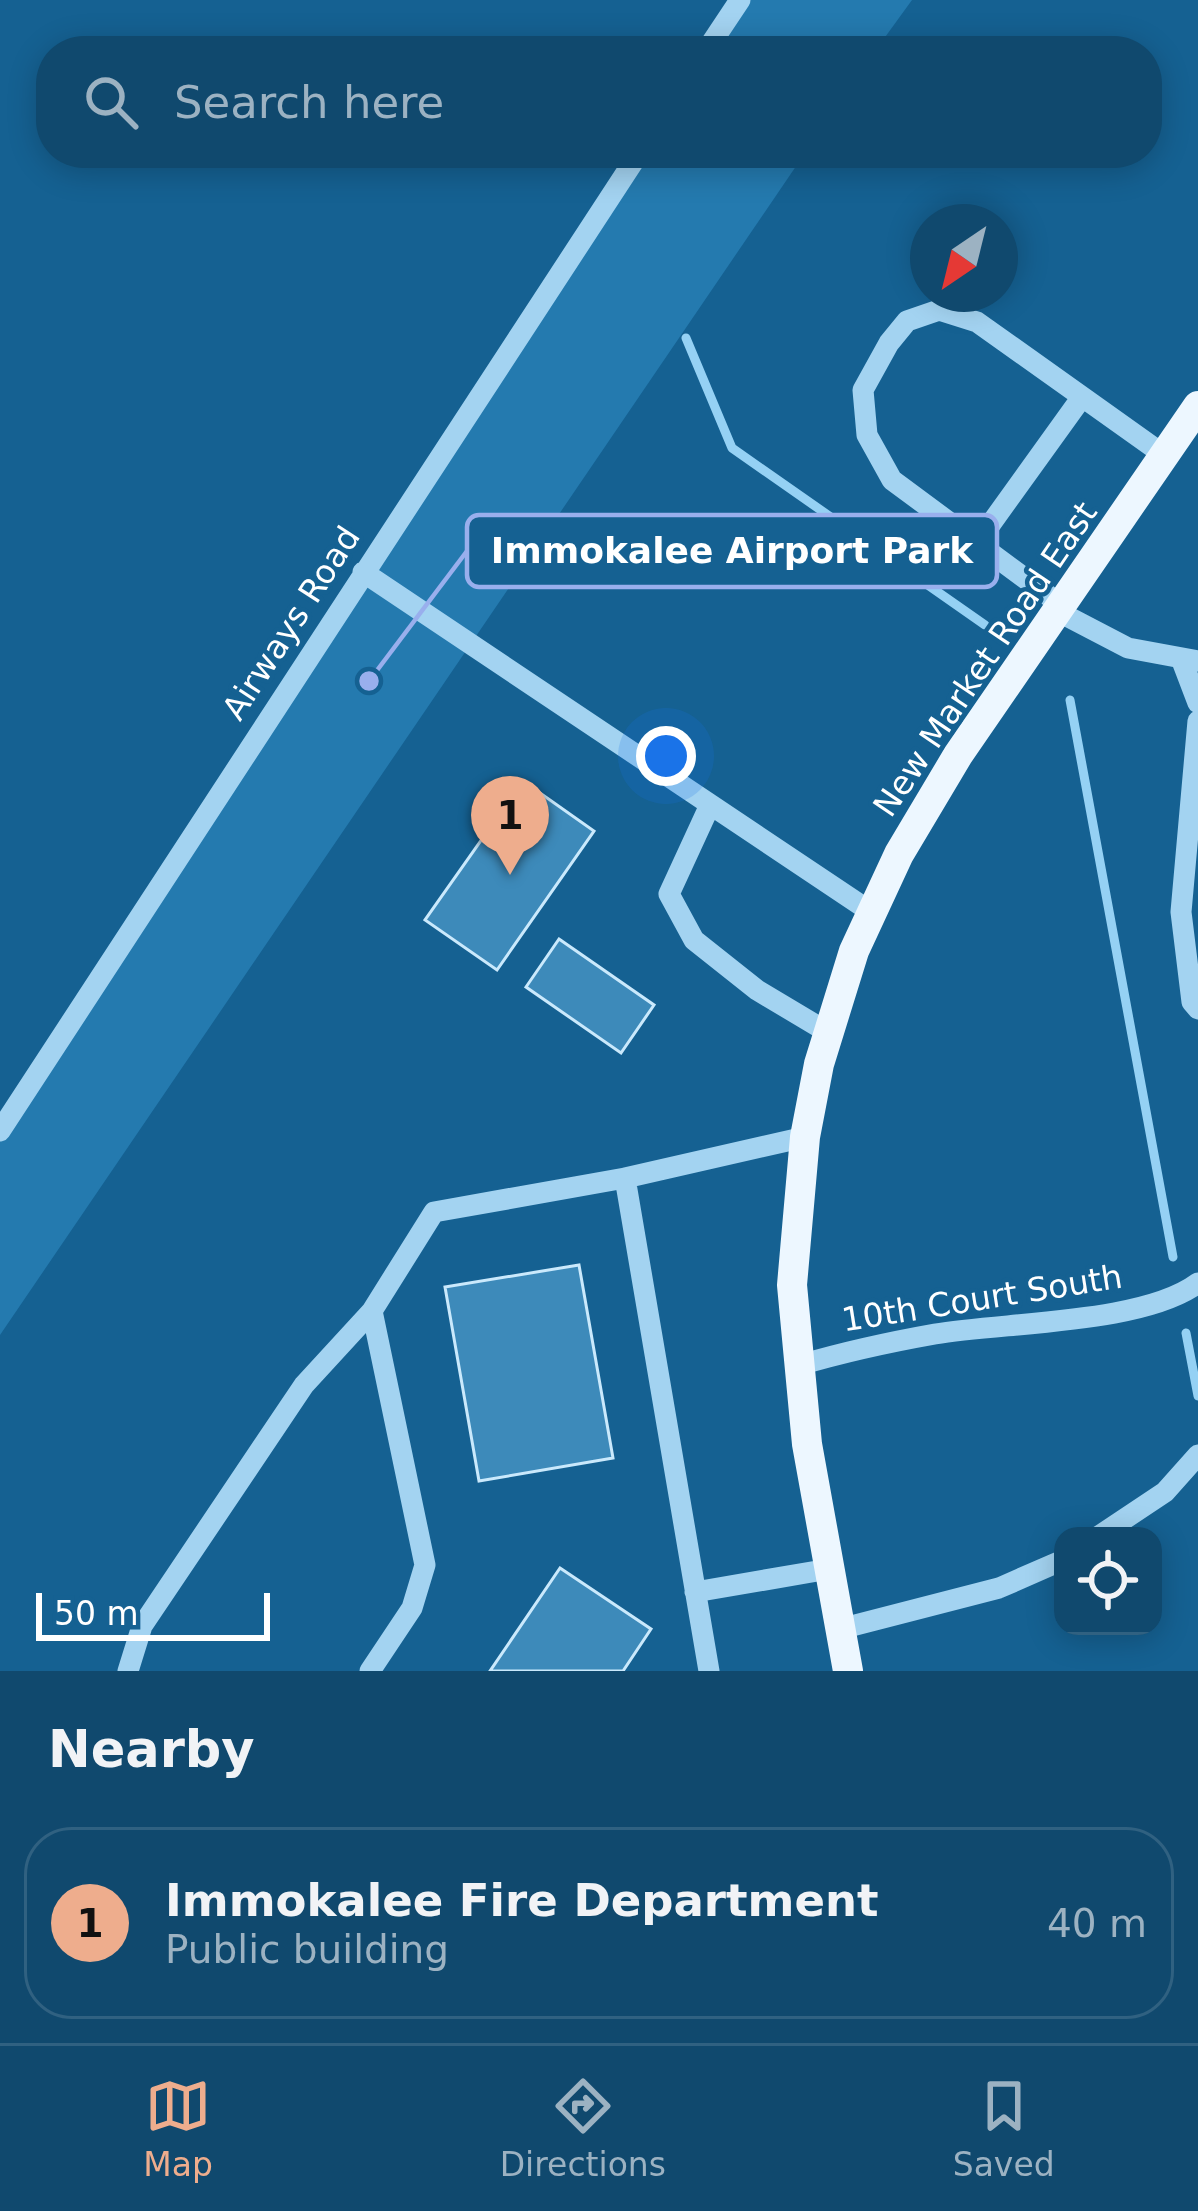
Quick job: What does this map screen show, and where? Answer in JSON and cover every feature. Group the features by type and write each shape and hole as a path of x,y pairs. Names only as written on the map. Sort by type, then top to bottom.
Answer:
{"main road":[{"name":"New Market Road East","path":"848,1671 807,1444 792,1285 805,1137 829,1033 854,951 898,854 958,755 1198,406"}],"street":[{"path":"716,36 740,0"},
{"name":"Airways Road","path":"0,1131 629,168"},
{"path":"1164,455 977,322 939,310 907,321 863,390 867,435 892,480 1059,608 1127,648 1190,661 1198,703"},
{"path":"977,543 1082,397"},
{"path":"363,572 871,912"},
{"path":"1198,721 1181,912 1192,1002 1198,1009"},
{"path":"710,805 670,894 694,940 758,990 829,1033"},
{"path":"128,1671 142,1626 304,1385 372,1311 434,1212 625,1178 805,1137"},
{"path":"625,1178 709,1671"},
{"name":"10th Court South","path":"800,1365 936,1334 1111,1312 1175,1296 1198,1283"},
{"path":"370,1671 412,1608 424,1564 372,1311"},
{"path":"1112,1527 1165,1492 1198,1455"},
{"path":"840,1629 999,1588 1054,1563"},
{"path":"695,1592 829,1569"}],"shaded area":[{"path":"736,0 912,0 886,36 713,36"},
{"path":"626,168 795,168 0,1335 0,1132"}],"building":[{"path":"523,781 594,831 497,970 425,920"},
{"path":"559,939 654,1005 621,1053 526,987"},
{"path":"579,1265 613,1458 479,1481 445,1287"},
{"path":"560,1568 651,1629 623,1671 490,1671"}],"waterway":[{"path":"686,338 732,448 985,625"},
{"path":"1070,700 1173,1257"},
{"path":"1186,1333 1198,1396"}],"place":[{"name":"Immokalee Airport Park","path":"369,681"},
{"name":"Immokalee Fire Department","path":"510,875"}]}
